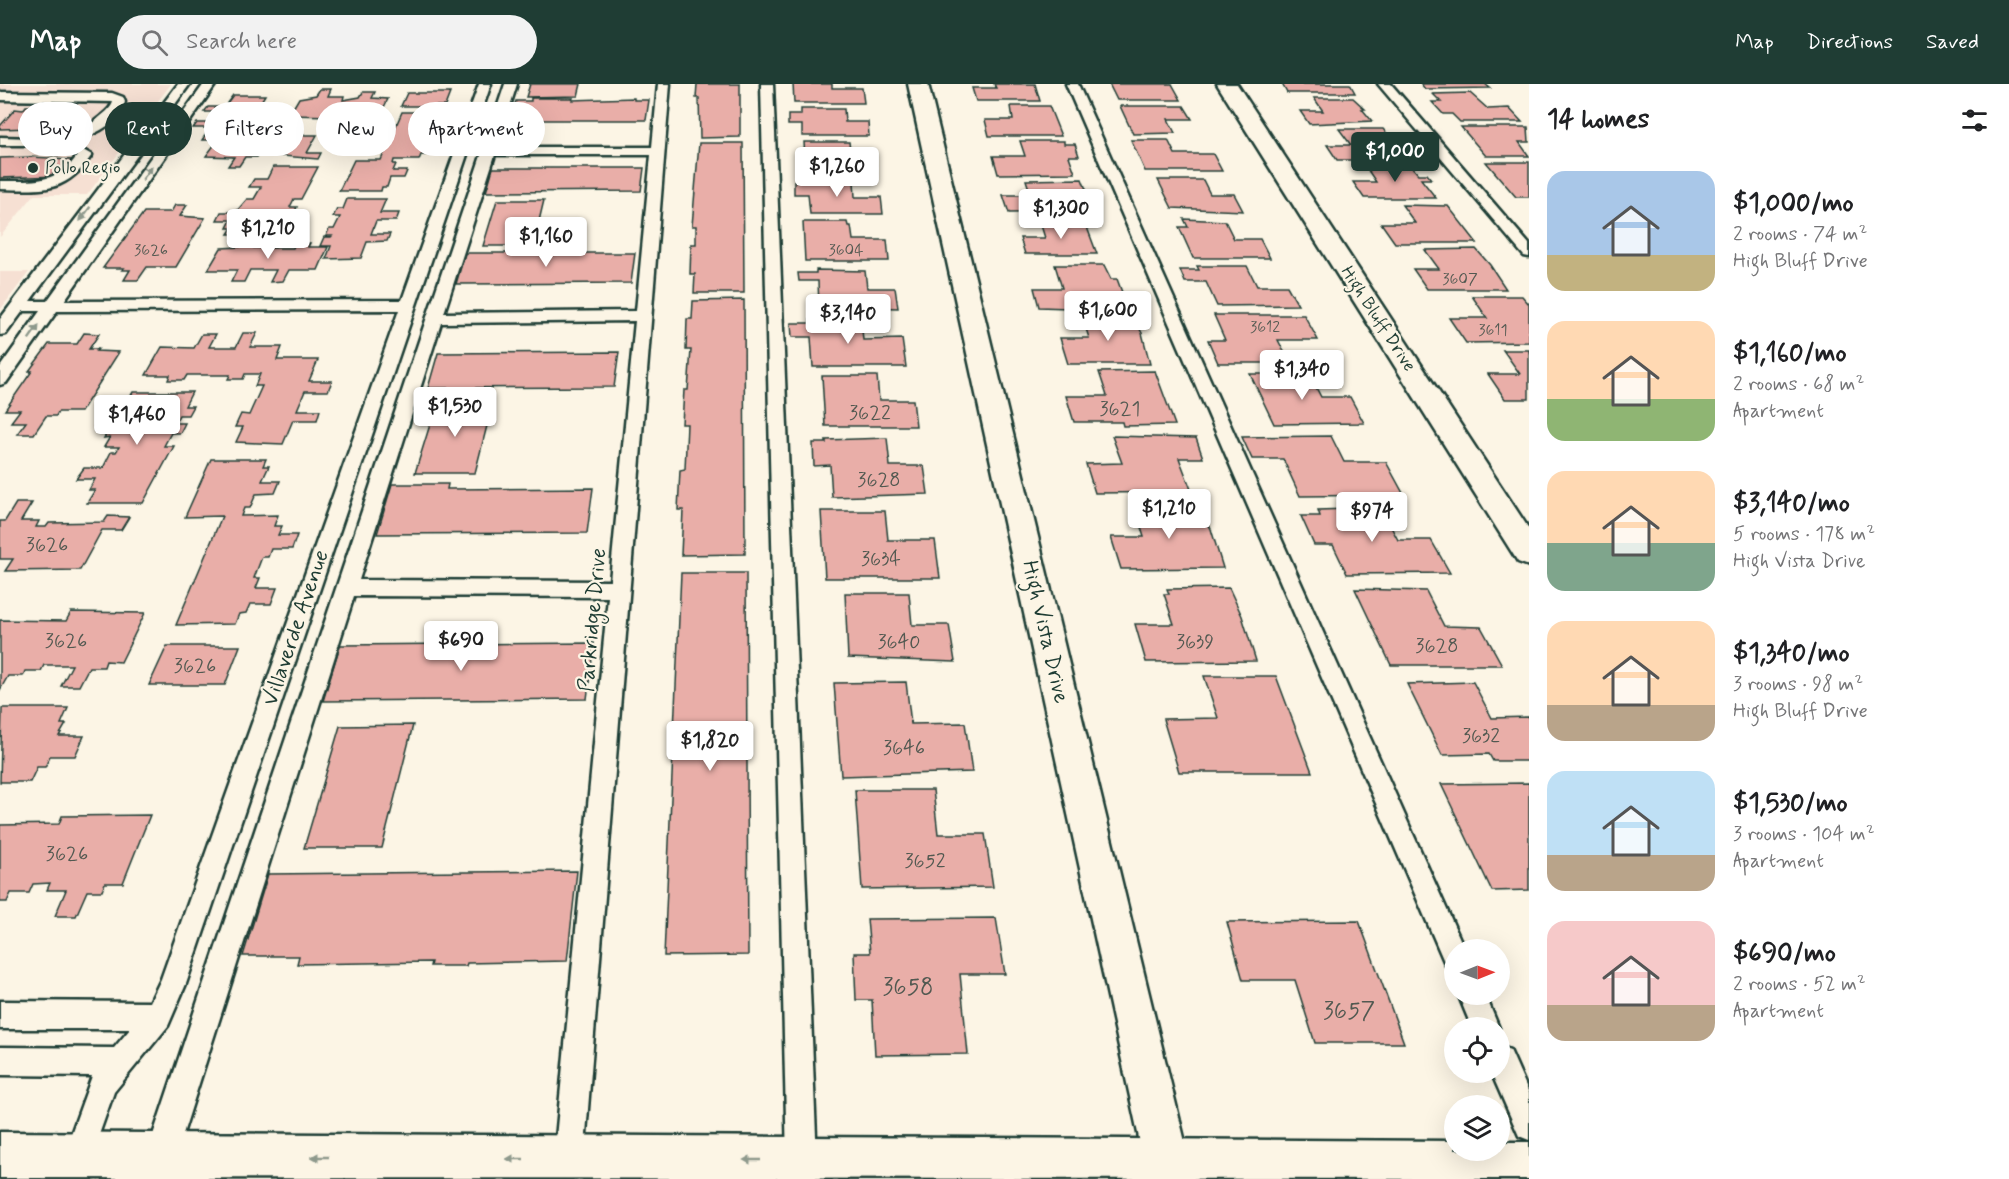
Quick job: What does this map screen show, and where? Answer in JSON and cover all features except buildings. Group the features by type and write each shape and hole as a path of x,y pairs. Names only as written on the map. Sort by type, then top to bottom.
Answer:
{"street":[{"name":"High Vista Drive","path":"918,84 1169,1171"},
{"name":"High Bluff Drive","path":"1227,84 1529,554"},
{"path":"0,1155 161,1156 568,1169 802,1161 1169,1171 1529,1165"}],"lane":[{"path":"0,89 5,84"},
{"path":"0,330 184,84"},
{"path":"0,379 210,84"},
{"name":"Villaverde Avenue","path":"78,1156 103,1084 158,1016 173,984 485,84"},
{"path":"505,102 511,84"},
{"name":"Parkridge Drive","path":"568,1169 664,84"},
{"path":"767,84 802,1161"},
{"path":"1072,84 1447,939"},
{"path":"1384,84 1529,253"},
{"path":"0,96 112,97 119,100 119,106 104,123 89,132 65,141 0,141"},
{"path":"0,150 74,149 85,155 77,170 57,182 0,185"},
{"path":"545,151 658,151"},
{"path":"161,1156 487,156"},
{"path":"18,306 408,305"},
{"path":"435,318 644,316"},
{"path":"346,588 620,589"},
{"path":"0,1015 158,1016"},
{"path":"0,1061 120,1062"},
{"path":"1510,1083 1529,1126"}],"shaded area":[{"path":"0,84 171,84 157,102 105,102 105,156 117,156 87,195 34,195 0,237"},
{"path":"0,272 29,272 0,310"}],"place":[{"name":"Pollo Regio","path":"33,168"}]}
